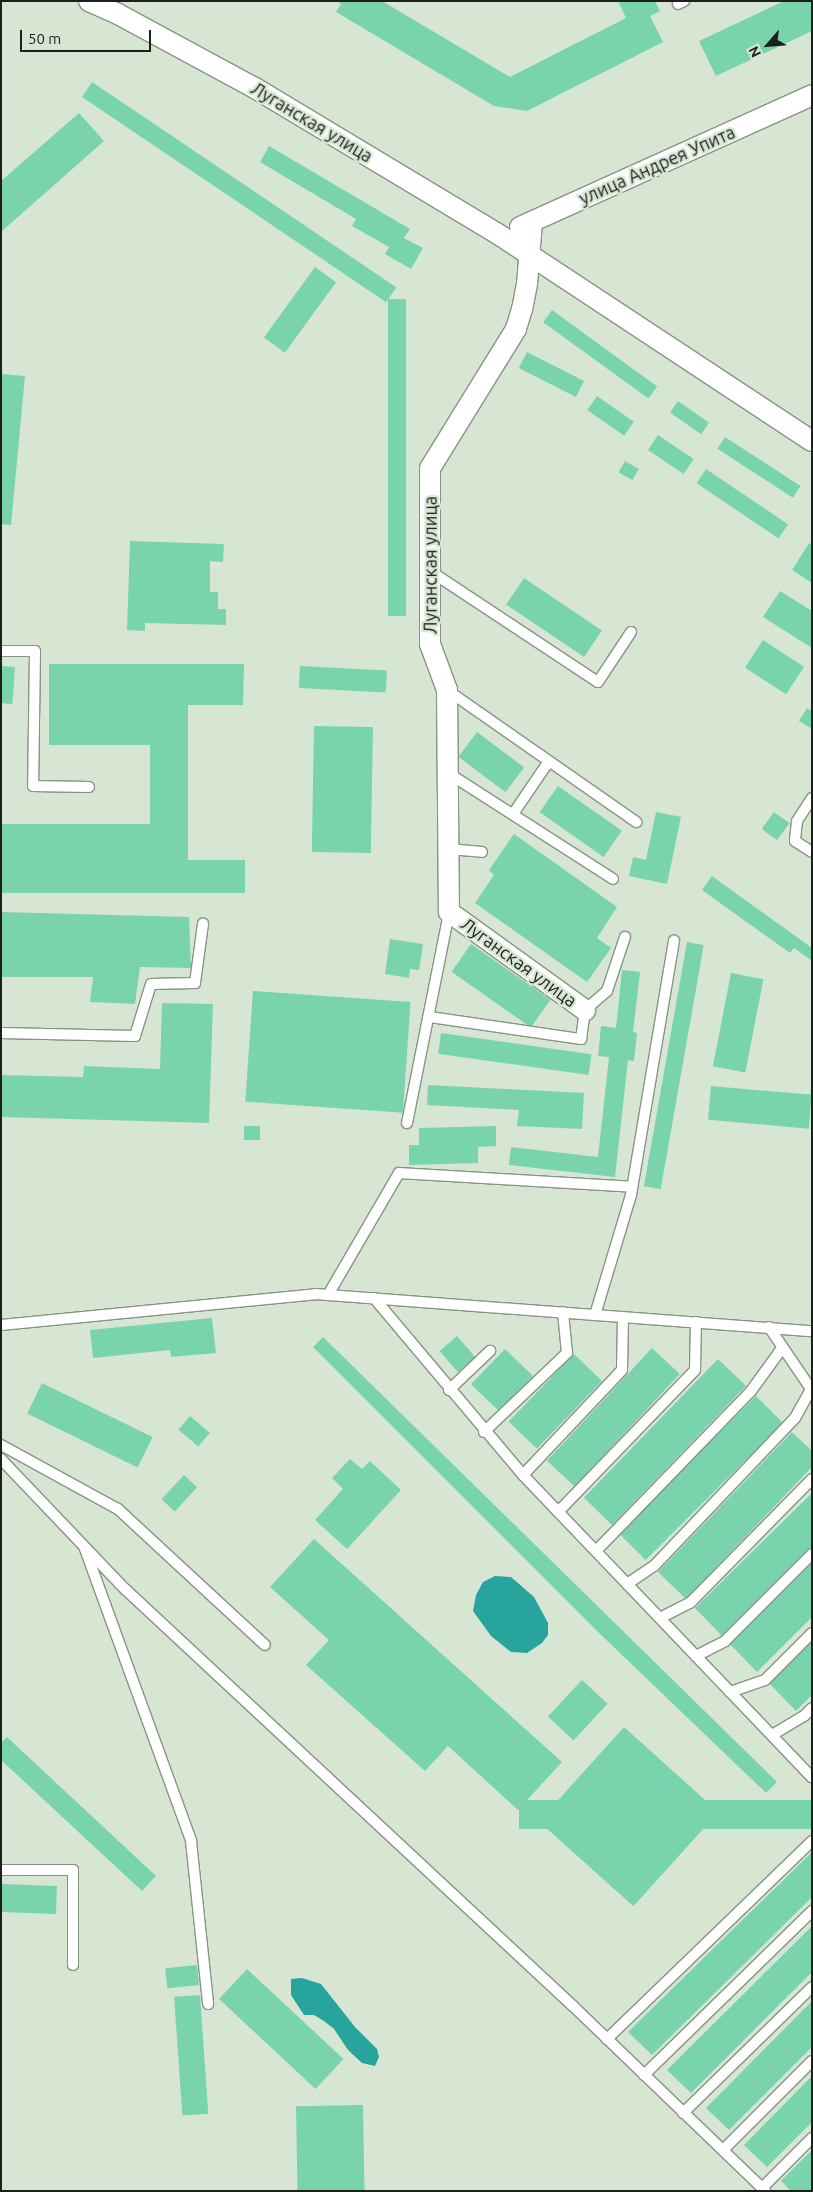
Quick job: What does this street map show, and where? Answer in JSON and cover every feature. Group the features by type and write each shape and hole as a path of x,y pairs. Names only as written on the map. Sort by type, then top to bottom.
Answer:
{"street":[{"name":"Луганская улица","path":"89,1 118,14 255,88 501,236 812,441"},
{"name":"улица Андрея Упита","path":"501,236 812,95"},
{"name":"Луганская улица","path":"532,222 522,309 516,329 430,468 430,644 446,690 449,912 585,1010"}],"lane":[{"path":"430,571 598,682 630,632"},
{"path":"1,651 35,651 33,786 90,787"},
{"path":"446,690 636,822"},
{"path":"513,814 549,761"},
{"path":"448,773 613,879"},
{"path":"812,798 797,821 795,841 812,852"},
{"path":"449,849 482,852"},
{"path":"407,1123 430,1017 449,912"},
{"path":"1,1033 135,1036 151,984 195,983 203,924"},
{"path":"430,1017 581,1040 585,1010 607,990 625,937"},
{"path":"595,1315 632,1187 674,941"},
{"path":"328,1295 399,1173 632,1187"},
{"path":"1,1325 315,1294 812,1331"},
{"path":"374,1298 484,1432 523,1476 772,1735 808,1767 812,1777"},
{"path":"484,1432 567,1352 563,1312"},
{"path":"523,1476 622,1370 623,1317"},
{"path":"558,1512 695,1370 696,1322"},
{"path":"627,1584 654,1566 795,1418 811,1389 769,1328"},
{"path":"596,1551 751,1391 783,1347"},
{"path":"450,1390 490,1351"},
{"path":"1,1445 118,1509 265,1645"},
{"path":"1,1459 125,1589 607,2039 764,2190 812,2138"},
{"path":"660,1618 690,1603 812,1479"},
{"path":"84,1545 191,1841 208,2004"},
{"path":"696,1656 725,1641 812,1554"},
{"path":"730,1692 765,1680 812,1633"},
{"path":"772,1735 804,1716 812,1708"},
{"path":"607,2039 812,1841"},
{"path":"1,1870 73,1870 73,1965"},
{"path":"644,2075 812,1911"},
{"path":"684,2113 812,1986"},
{"path":"723,2150 812,2061"}],"water":[{"path":"495,1576 511,1577 534,1597 548,1623 548,1635 542,1643 527,1653 511,1652 491,1636 473,1611 476,1595 483,1582"},
{"path":"302,1978 321,1984 355,2027 377,2049 379,2057 375,2066 362,2063 348,2050 334,2029 324,2021 314,2015 304,2015 291,1995 291,1979"}],"building":[{"path":"337,1 382,1 510,77 626,18 618,1 655,1 660,11 650,16 663,42 527,111 494,106 336,12 341,4"},
{"path":"784,1 812,1 812,31 716,76 699,41"},
{"path":"92,82 396,287 386,302 82,97"},
{"path":"79,113 104,141 1,232 1,181"},
{"path":"269,146 410,229 404,238 423,248 411,269 385,254 389,247 352,226 356,219 260,162"},
{"path":"315,267 336,282 285,353 264,337"},
{"path":"388,299 406,299 406,616 388,616"},
{"path":"552,310 657,386 648,399 543,322"},
{"path":"527,352 584,381 576,397 519,368"},
{"path":"1,374 25,376 11,525 1,524"},
{"path":"597,396 634,422 624,436 587,410"},
{"path":"678,401 709,423 701,434 670,412"},
{"path":"658,435 694,459 684,474 648,450"},
{"path":"725,437 800,486 793,498 717,449"},
{"path":"625,461 639,469 632,480 618,472"},
{"path":"706,469 788,524 779,538 696,483"},
{"path":"130,541 224,544 223,562 210,561 210,592 218,592 218,609 226,609 226,625 145,623 145,631 127,630"},
{"path":"809,543 812,545 812,583 792,570"},
{"path":"524,578 602,631 584,657 506,605"},
{"path":"780,591 812,611 812,648 763,617"},
{"path":"763,640 804,667 786,694 745,668"},
{"path":"49,664 244,664 243,705 188,705 188,860 245,860 245,893 1,893 1,824 150,824 150,745 49,745"},
{"path":"1,666 15,667 12,704 1,703"},
{"path":"300,666 387,671 386,693 299,688"},
{"path":"807,708 812,711 812,729 799,721"},
{"path":"314,726 373,727 371,853 312,852"},
{"path":"477,732 524,768 505,792 458,757"},
{"path":"558,786 622,831 604,857 540,812"},
{"path":"656,812 681,817 667,884 629,876 633,857 646,860"},
{"path":"774,812 789,823 777,840 762,829"},
{"path":"514,834 617,907 597,938 611,948 587,982 475,903 494,875 489,870"},
{"path":"712,876 812,948 812,961 794,948 790,953 702,890"},
{"path":"1,912 189,917 191,968 140,967 135,1004 90,1002 93,977 1,977"},
{"path":"390,939 423,944 419,970 410,969 409,978 385,974"},
{"path":"687,942 704,945 661,1189 644,1186"},
{"path":"471,944 550,1000 531,1027 451,972"},
{"path":"622,970 640,972 633,1032 637,1033 634,1061 628,1060 615,1177 509,1165 511,1147 598,1157 609,1057 598,1056 601,1026 616,1028"},
{"path":"731,973 763,979 745,1073 713,1066"},
{"path":"253,991 411,1002 403,1113 245,1102"},
{"path":"162,1003 213,1004 209,1123 1,1117 1,1075 83,1077 84,1066 160,1069"},
{"path":"441,1033 592,1054 589,1075 438,1054"},
{"path":"428,1085 584,1093 582,1129 517,1126 519,1110 427,1105"},
{"path":"711,1086 812,1095 809,1129 708,1120"},
{"path":"244,1126 260,1126 260,1140 244,1140"},
{"path":"496,1126 496,1146 478,1147 478,1163 409,1165 409,1145 419,1145 419,1128"},
{"path":"212,1318 216,1353 171,1357 170,1350 93,1358 90,1330"},
{"path":"457,1336 475,1357 458,1372 440,1351"},
{"path":"323,1337 777,1782 766,1793 598,1632 313,1347"},
{"path":"652,1348 680,1374 575,1487 547,1461"},
{"path":"505,1349 533,1376 499,1411 471,1384"},
{"path":"574,1354 602,1381 537,1449 509,1422"},
{"path":"718,1359 746,1386 612,1525 584,1498"},
{"path":"42,1383 153,1437 138,1467 27,1414"},
{"path":"756,1396 783,1423 646,1560 619,1533"},
{"path":"190,1416 210,1433 198,1447 178,1430"},
{"path":"792,1432 812,1451 812,1467 686,1599 658,1572"},
{"path":"350,1459 362,1469 370,1461 401,1490 347,1549 315,1520 343,1489 332,1478"},
{"path":"184,1475 197,1487 175,1511 161,1499"},
{"path":"812,1493 812,1547 722,1636 695,1608"},
{"path":"314,1539 562,1762 518,1810 448,1746 425,1771 306,1665 329,1640 270,1587"},
{"path":"812,1563 812,1617 757,1672 730,1644"},
{"path":"812,1641 812,1695 796,1711 769,1683"},
{"path":"582,1680 608,1704 573,1740 548,1717"},
{"path":"624,1727 718,1812 633,1906 539,1821"},
{"path":"7,1737 156,1876 142,1891 1,1760 1,1743"},
{"path":"519,1800 812,1800 812,1829 519,1829"},
{"path":"812,1852 812,1897 652,2055 628,2032"},
{"path":"1,1884 57,1886 56,1914 1,1912"},
{"path":"812,1926 812,1972 691,2093 667,2070"},
{"path":"197,1965 199,1985 167,1988 165,1968"},
{"path":"247,1969 344,2059 316,2089 219,1999"},
{"path":"200,1995 208,2114 182,2116 174,1997"},
{"path":"812,2001 812,2047 729,2130 706,2108"},
{"path":"812,2076 812,2122 767,2167 744,2145"},
{"path":"363,2105 365,2191 297,2191 296,2106"},
{"path":"812,2150 812,2191 791,2191 781,2181"}]}
